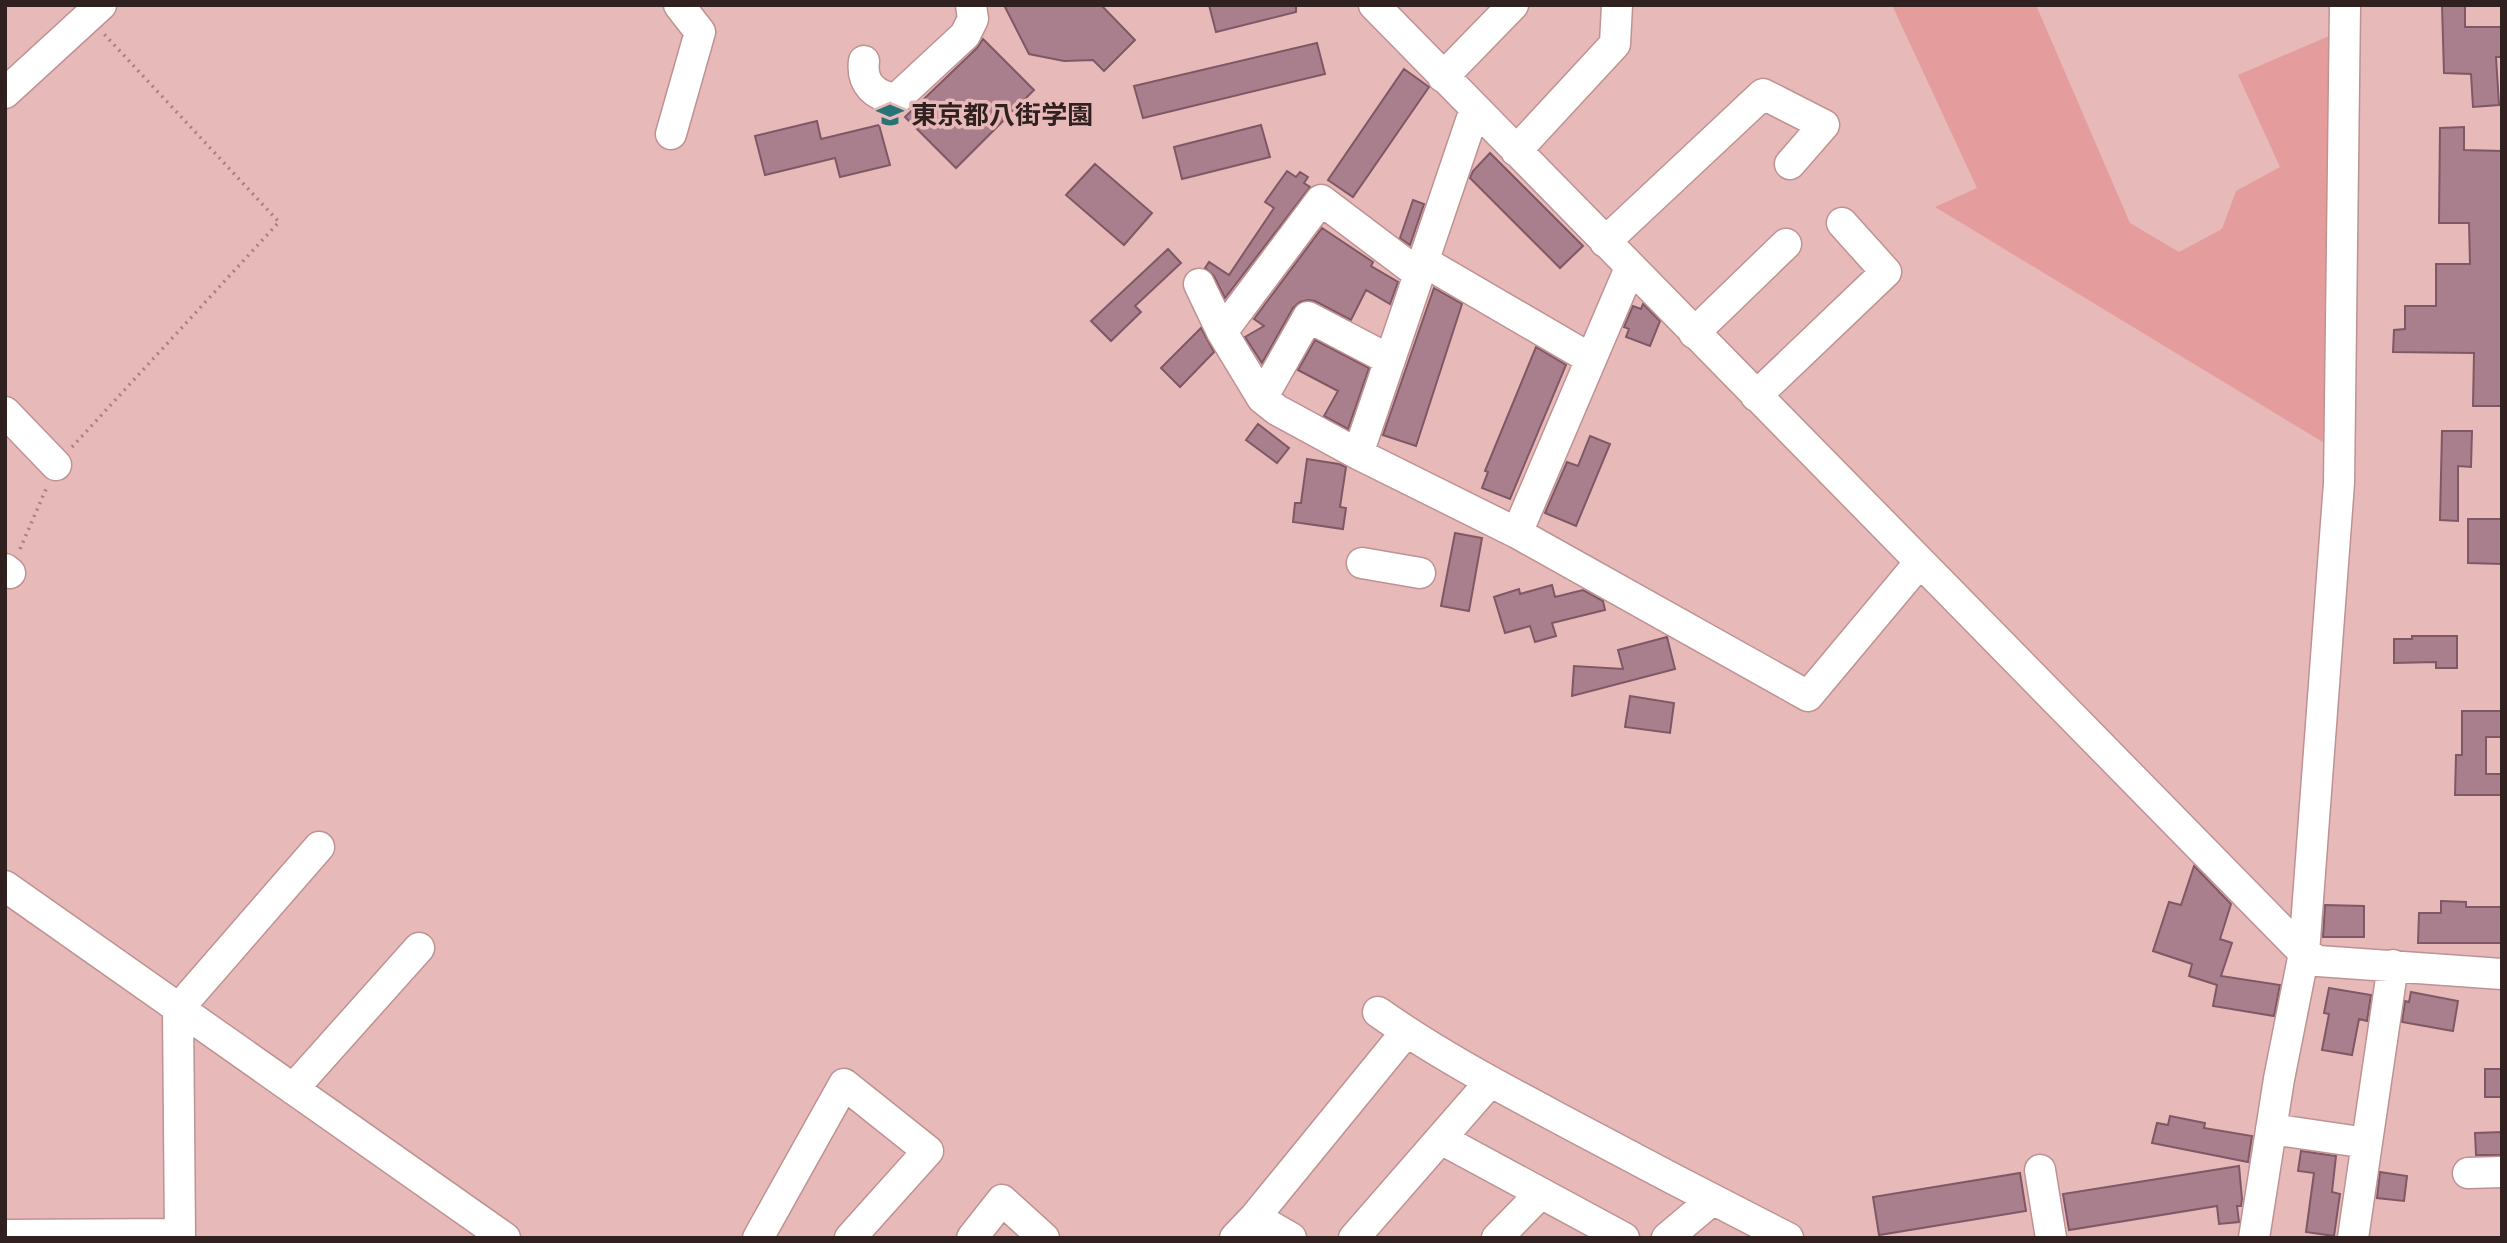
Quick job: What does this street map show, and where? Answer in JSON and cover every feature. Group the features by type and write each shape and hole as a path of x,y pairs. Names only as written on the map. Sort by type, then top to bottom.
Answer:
{"street":[{"path":"671,134 700,32 679,5"},
{"path":"864,61 863,73 870,88 880,97 896,99 965,35 973,19 971,5"},
{"path":"1374,5 2304,953 2318,961 2502,974"},
{"path":"1443,77 1513,5"},
{"path":"1516,151 1615,44 1617,5"},
{"path":"2254,1238 2304,953 2339,483 2346,5"},
{"path":"5,93 88,9"},
{"path":"1605,242 1763,94 1824,125 1790,164"},
{"path":"1358,454 1475,109"},
{"path":"1222,332 1321,200 1421,268 1591,359"},
{"path":"1756,396 1886,272 1842,223"},
{"path":"1694,333 1786,244"},
{"path":"1517,533 1630,268"},
{"path":"1199,284 1222,332 1262,398 1278,410 1358,454 1517,533 1808,696 1920,562"},
{"path":"1262,398 1308,317 1390,360"},
{"path":"5,412 56,466"},
{"path":"1362,563 1420,573"},
{"path":"5,1235 180,1236 178,1009 319,846"},
{"path":"5,886 505,1238"},
{"path":"293,1089 419,948"},
{"path":"2353,1238 2393,965"},
{"path":"1378,1012 1406,1032 1490,1082 1788,1238"},
{"path":"1291,1238 1245,1227 1406,1032"},
{"path":"1354,1238 1490,1082"},
{"path":"758,1238 844,1084 928,1151 850,1238"},
{"path":"2271,1129 2367,1143"},
{"path":"1441,1139 1624,1238"},
{"path":"2040,1170 2050,1238"},
{"path":"2468,1172 2502,1172"},
{"path":"1497,1238 1541,1193"},
{"path":"972,1238 1002,1200 1044,1238"},
{"path":"1667,1238 1712,1200"}],"path":[{"path":"7,571 56,466 279,222 88,9"}],"shaded area":[{"path":"1892,5 2036,5 2130,223 2179,252 2222,229 2236,191 2280,167 2238,75 2336,33 2326,444 1935,207 1977,188"}],"building":[{"path":"1004,5 1101,5 1135,40 1104,71 1093,60 1064,61 1029,54"},
{"path":"1209,5 1296,5 1296,12 1216,32"},
{"path":"2442,5 2465,5 2465,27 2502,27 2502,57 2496,57 2499,105 2473,107 2471,74 2444,73"},
{"path":"983,39 1034,90 956,168 905,117 977,48"},
{"path":"1317,43 1325,74 1143,118 1134,86"},
{"path":"1404,69 1429,87 1353,197 1328,180"},
{"path":"817,121 821,139 879,125 890,165 840,177 835,158 765,175 755,136"},
{"path":"1261,125 1270,157 1182,179 1174,147"},
{"path":"2464,127 2464,150 2502,151 2502,406 2473,406 2474,353 2393,352 2394,330 2405,329 2405,306 2436,306 2436,264 2470,264 2469,223 2439,223 2440,128"},
{"path":"1490,153 1583,246 1560,268 1470,178"},
{"path":"1095,164 1152,213 1124,245 1066,195"},
{"path":"1287,171 1296,177 1300,172 1308,177 1304,183 1310,187 1225,298 1214,276 1205,268 1209,262 1229,275 1274,208 1265,202"},
{"path":"1413,200 1424,204 1410,245 1400,238"},
{"path":"1322,228 1373,262 1371,266 1398,282 1390,304 1366,290 1351,320 1315,301 1300,302 1293,308 1262,363 1245,337 1264,326 1254,319"},
{"path":"1168,249 1181,263 1135,306 1141,312 1111,341 1091,321"},
{"path":"1434,288 1462,304 1416,446 1383,435"},
{"path":"1643,304 1660,321 1650,346 1626,337 1629,329 1624,327 1633,306 1641,309"},
{"path":"1201,328 1214,352 1180,387 1161,368"},
{"path":"1315,340 1369,368 1348,429 1324,416 1338,391 1298,370"},
{"path":"1536,347 1566,365 1510,499 1482,488 1488,472 1485,471"},
{"path":"1258,424 1289,448 1277,463 1246,440"},
{"path":"2442,431 2472,431 2471,467 2458,466 2458,521 2440,520"},
{"path":"1590,436 1610,444 1576,526 1545,513 1567,462 1578,466"},
{"path":"1307,459 1346,467 1340,507 1346,508 1343,529 1293,522 1295,503 1301,503"},
{"path":"2468,519 2502,519 2502,564 2468,563"},
{"path":"1455,533 1482,538 1469,611 1441,606"},
{"path":"1552,585 1555,597 1583,590 1603,601 1605,610 1552,623 1556,636 1535,642 1530,626 1505,633 1494,597 1519,589 1520,594"},
{"path":"2412,636 2457,636 2457,668 2436,668 2436,662 2394,663 2394,639 2412,639"},
{"path":"1667,637 1675,669 1572,696 1574,666 1623,669 1618,650"},
{"path":"1630,696 1674,703 1670,733 1625,727"},
{"path":"2462,711 2502,711 2502,737 2486,737 2486,774 2502,774 2502,795 2455,795 2456,755 2462,755"},
{"path":"2194,866 2231,904 2220,939 2232,943 2221,976 2280,985 2274,1016 2213,1006 2217,985 2189,976 2192,964 2153,951 2169,902 2181,905"},
{"path":"2441,901 2466,902 2466,907 2502,907 2502,943 2418,943 2419,913 2441,913"},
{"path":"2325,905 2364,906 2364,937 2323,937"},
{"path":"2329,988 2371,995 2367,1021 2359,1019 2352,1055 2322,1050 2329,1014 2324,1013"},
{"path":"2411,992 2458,1001 2453,1031 2402,1022 2405,1001 2409,1002"},
{"path":"2485,1069 2502,1069 2502,1097 2485,1097"},
{"path":"2170,1116 2205,1123 2204,1128 2252,1136 2248,1162 2152,1143 2157,1123 2168,1125"},
{"path":"2502,1132 2502,1155 2476,1155 2475,1133"},
{"path":"2301,1151 2336,1156 2332,1192 2340,1194 2334,1236 2306,1232 2314,1173 2298,1171"},
{"path":"2239,1166 2242,1199 2241,1206 2237,1206 2239,1222 2219,1224 2217,1206 2069,1230 2063,1194"},
{"path":"2380,1172 2407,1176 2404,1201 2377,1198"},
{"path":"2020,1173 2026,1211 1879,1235 1873,1197"}],"place":[{"name":"東京都八街学園","path":"890,115"}]}
